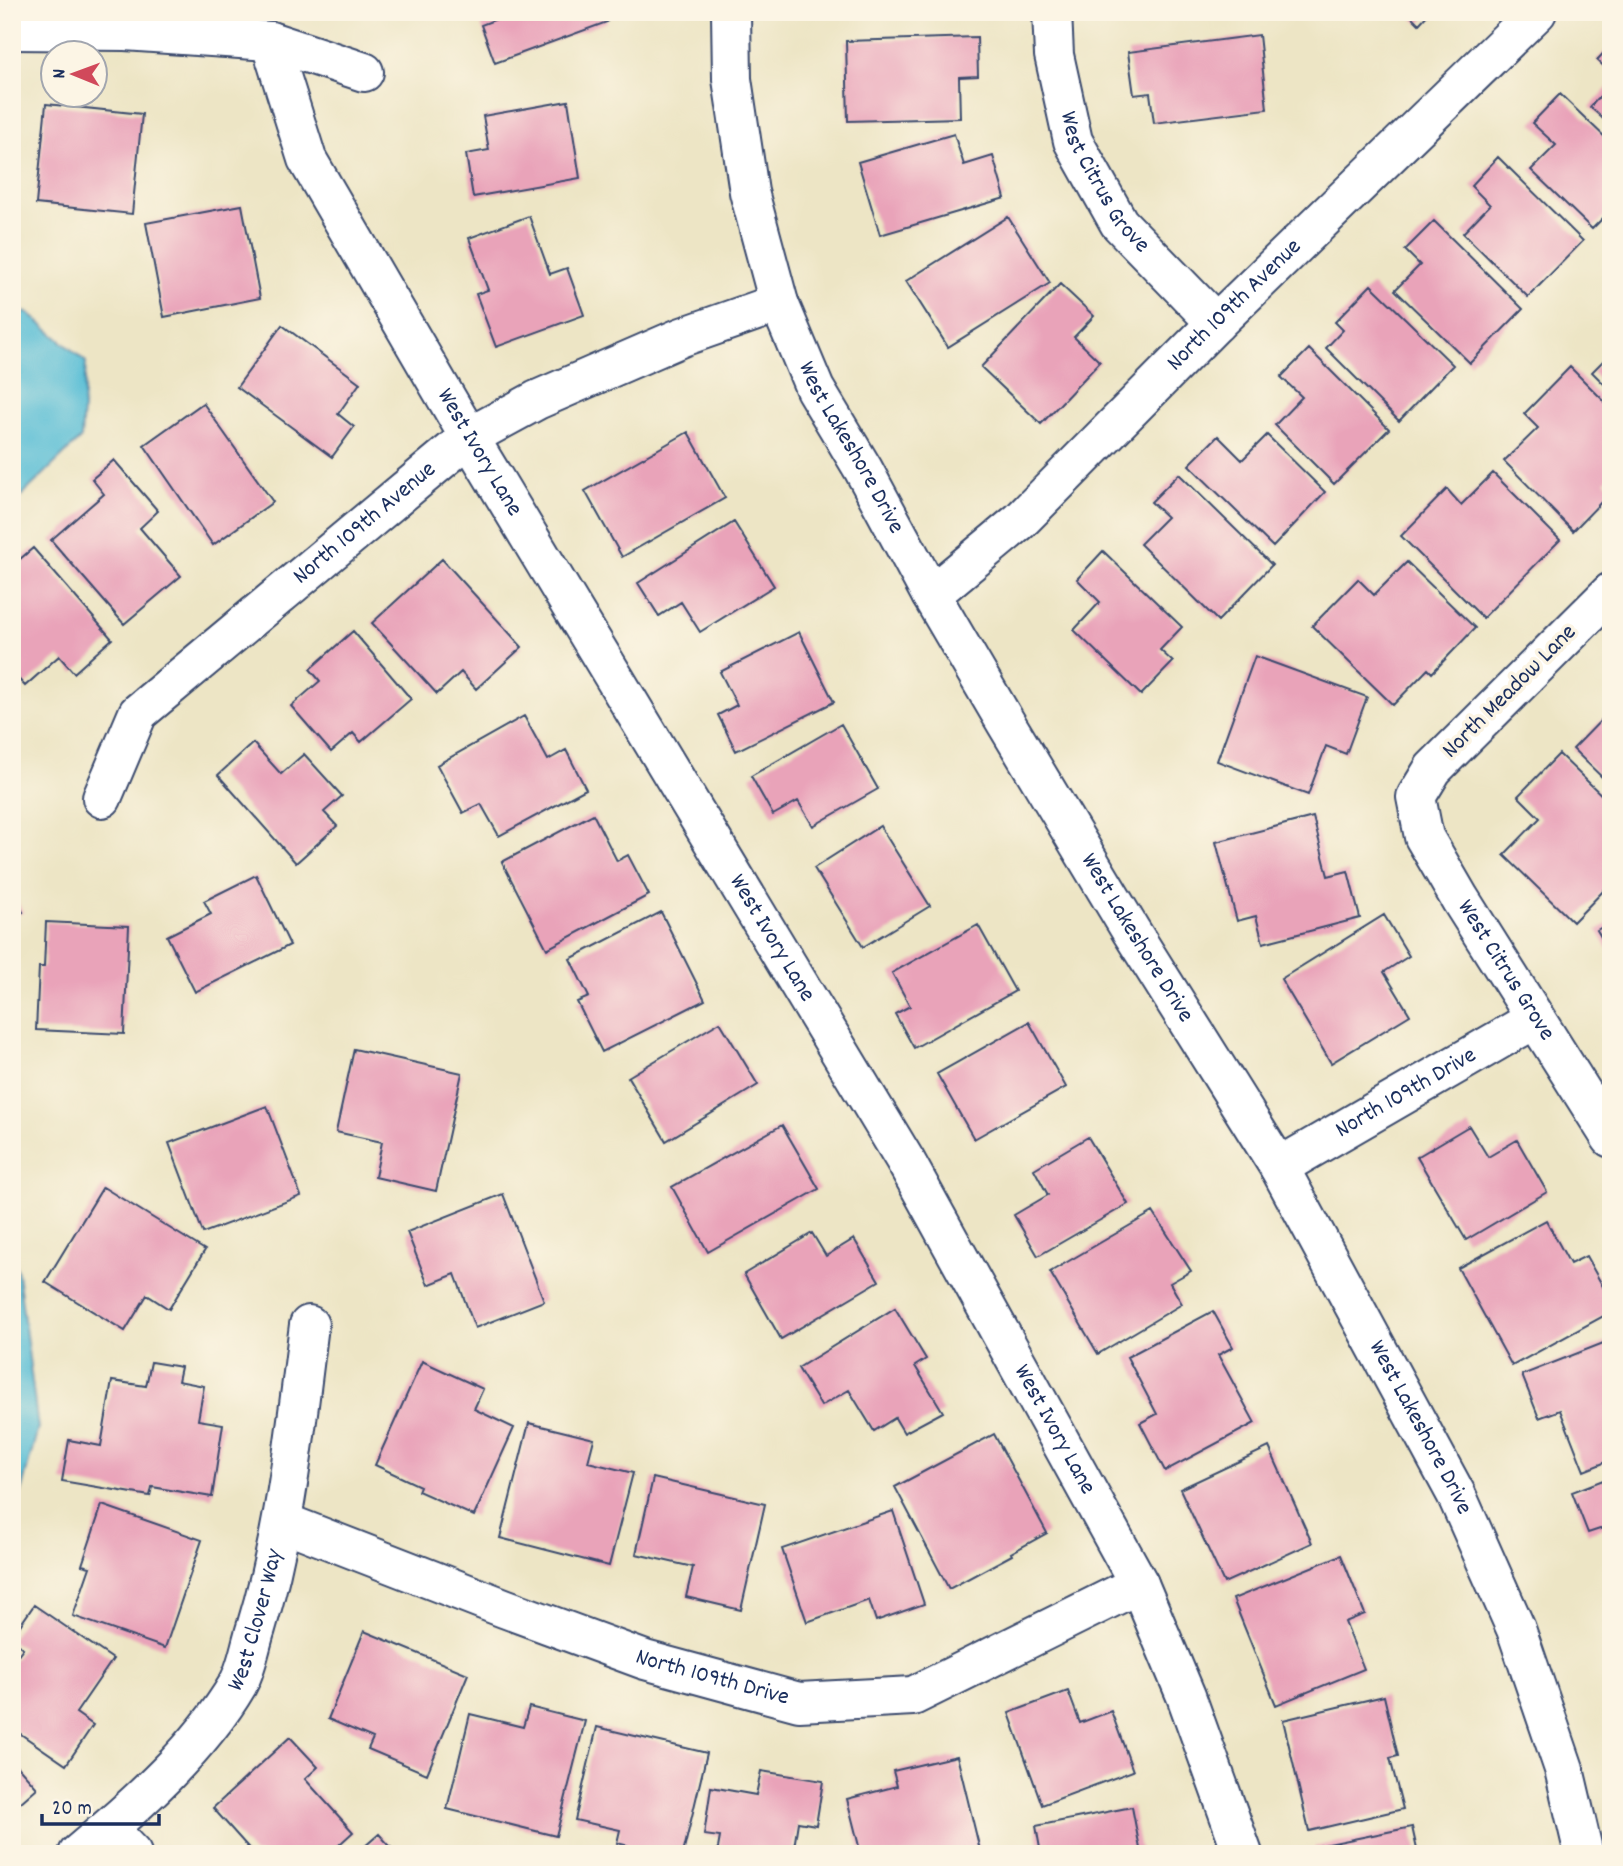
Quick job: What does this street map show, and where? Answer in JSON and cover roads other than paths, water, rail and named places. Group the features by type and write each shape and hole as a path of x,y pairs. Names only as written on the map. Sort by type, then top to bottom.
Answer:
{"street":[{"name":"West Lakeshore Drive","path":"731,12 732,79 749,192 779,303 815,389 863,469 931,595 1131,931 1279,1167 1456,1494 1511,1616 1564,1769 1584,1854"},
{"name":"West Citrus Grove","path":"1052,12 1054,55 1073,141 1119,223 1216,323"},
{"name":"North 109th Avenue","path":"931,595 1020,522 1216,323 1536,12"},
{"path":"12,30 125,31 270,41 364,72"},
{"name":"West Ivory Lane","path":"270,41 307,159 469,437 905,1160 1139,1584 1186,1696 1243,1854"},
{"name":"North 109th Avenue","path":"102,798 138,713 469,437 537,400 682,337 779,303"},
{"name":"North Meadow Lane","path":"1416,797 1433,769 1611,592"},
{"name":"West Citrus Grove","path":"1416,797 1424,837 1460,899 1611,1138"},
{"name":"North 109th Drive","path":"1279,1167 1535,1019"},
{"name":"West Clover Way","path":"78,1854 120,1841 239,1682 261,1613 283,1522 309,1325"},
{"name":"North 109th Drive","path":"283,1522 645,1660 799,1702 914,1696 1139,1584"}],"water":[{"path":"12,311 28,313 86,362 81,438 12,505"},
{"path":"12,1255 18,1273 38,1428 12,1526"}]}
